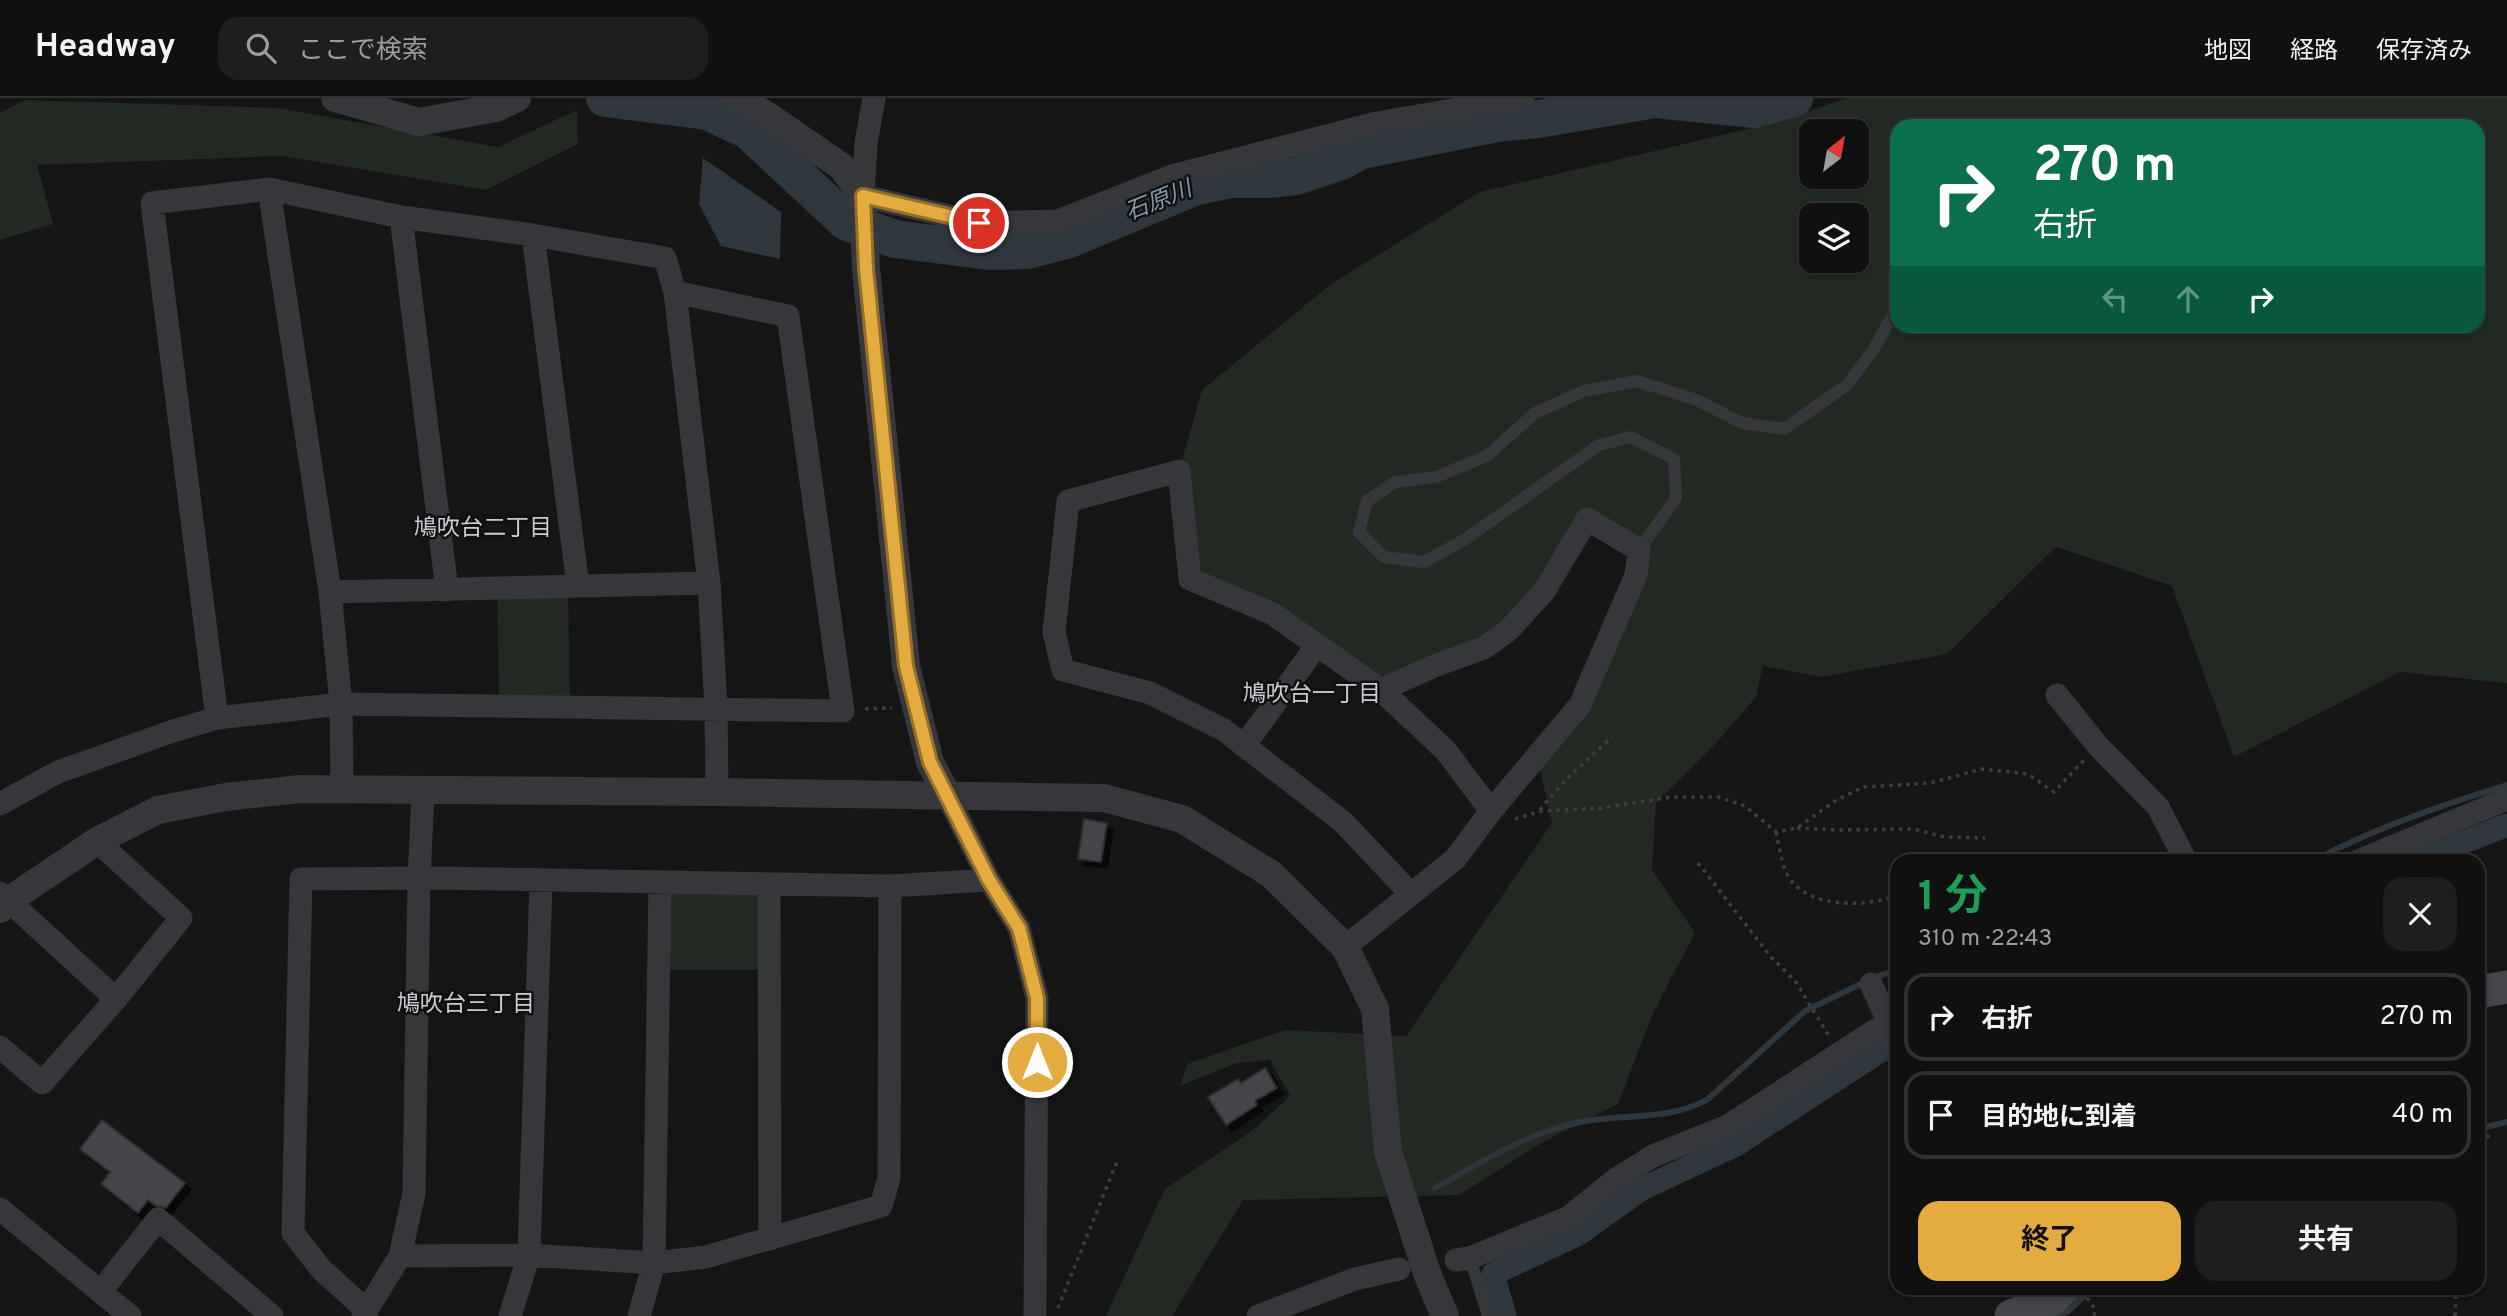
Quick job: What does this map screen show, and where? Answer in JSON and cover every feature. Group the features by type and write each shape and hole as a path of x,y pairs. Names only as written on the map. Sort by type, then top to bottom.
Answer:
{"main road":[{"path":"2485,991 2507,987"},
{"path":"2011,1316 2052,1299 2078,1296"}],"street":[{"path":"335,98 419,122 496,108 517,98"},
{"path":"737,98 842,167 863,196 979,223 1058,221 1172,176 1377,123 1523,98"},
{"path":"874,98 866,143 863,196 866,269 906,666 930,762 989,880 1019,928 1037,998 1035,1316"},
{"path":"269,189 330,592 341,704 342,789"},
{"path":"217,718 152,203 269,189 401,217 533,235 665,258 675,292 709,583 716,708 717,792"},
{"path":"401,217 447,590"},
{"path":"533,235 578,586"},
{"path":"0,804 58,772 217,718 341,704 843,711 788,316 675,292"},
{"path":"1410,893 1343,822 1224,730 1150,693 1063,670 1054,632 1068,501 1179,471 1190,579 1273,614 1381,690 1446,751 1491,811"},
{"path":"1345,947 1455,859 1491,811 1580,705 1636,575 1639,550 1587,519 1545,590 1509,630 1484,648 1434,666 1381,690"},
{"path":"330,592 709,583"},
{"path":"1244,746 1317,645"},
{"path":"2057,695 2098,746 2158,807 2182,854"},
{"path":"116,999 3,901 97,841 158,810 226,797 300,789 717,792 1104,799 1182,819 1271,874 1345,947 1375,1009 1388,1152 1428,1276 1445,1316"},
{"path":"423,791 419,879 414,1193 400,1256 365,1314 321,1269 293,1233 301,878 419,879 541,882 890,886 989,880"},
{"path":"2375,854 2507,799"},
{"path":"0,1047 42,1083 116,999 181,918 97,841"},
{"path":"510,1316 530,1255 541,882"},
{"path":"639,1316 654,1263 660,883"},
{"path":"769,885 770,1239"},
{"path":"400,1256 530,1255 654,1263 706,1256 881,1206 889,1178 890,886"},
{"path":"1871,984 1890,1016"},
{"path":"1463,1259 1569,1217 1615,1180 1653,1156 1728,1126 1874,1031 1890,1025"},
{"path":"0,1209 130,1316"},
{"path":"102,1291 158,1219 272,1316"},
{"path":"1258,1316 1355,1279 1399,1269"}],"lane":[{"path":"1639,550 1676,498 1674,459 1631,437 1599,445 1464,540 1424,562 1384,557 1359,532 1367,500 1395,482 1436,477 1487,456 1535,413 1584,391 1637,381 1697,400 1742,423 1784,429 1847,385 1874,349 1890,320"},
{"path":"1463,1259 1488,1316"}],"path":[{"path":"843,711 915,706"},
{"path":"1539,811 1572,772 1612,737"},
{"path":"1797,828 1835,801 1863,787 1930,783 1982,769 2028,774 2054,792 2098,746"},
{"path":"1491,811 1505,822 1539,811 1602,808 1671,797 1718,797 1745,806 1776,832 1786,873 1805,894 1839,903 1879,902 1890,898"},
{"path":"1776,832 1797,828 1914,829 1944,837 1985,838"},
{"path":"1698,863 1771,957 1796,982 1817,1016"},
{"path":"2485,1137 2493,1135"},
{"path":"1054,1316 1118,1158"},
{"path":"2455,1316 2456,1295"},
{"path":"2078,1296 2095,1309 2094,1316"}],"shaded area":[{"path":"1846,98 2507,98 2507,683 2400,672 2234,757 2172,586 2056,547 1947,654 1821,677 1763,666 1756,697 1717,742 1656,803 1652,870 1695,933 1653,1013 1618,1104 1543,1142 1459,1195 1243,1200 1172,1316 1106,1316 1165,1189 1253,1130 1290,1096 1270,1060 1237,1063 1180,1086 1187,1064 1285,1030 1406,1036 1552,823 1539,765 1584,709 1641,546 1587,519 1509,630 1381,690 1276,614 1190,579 1179,471 1202,390 1331,284 1480,192 1777,122"},
{"path":"25,100 277,108 498,147 577,110 578,144 486,190 282,156 37,165 53,224 0,240 0,113"},
{"path":"703,158 781,212 780,259 721,246 699,204"},
{"path":"568,587 570,706 499,705 497,588"},
{"path":"660,883 769,885 769,970 658,970"}],"building":[{"path":"1084,819 1107,823 1101,862 1078,859"},
{"path":"1265,1068 1277,1088 1255,1101 1257,1105 1226,1125 1208,1097 1238,1079 1241,1083"},
{"path":"102,1120 185,1183 166,1208 156,1206 148,1200 138,1213 101,1184 110,1172 80,1149"}],"waterway":[{"name":"石原川","path":"605,98 707,111 748,130 847,222 895,239 989,251 1027,250 1069,239 1196,186 1231,179 1296,176 1341,161 1361,150 1497,123 1538,119 1655,99 1754,109 1794,98"},
{"path":"2327,854 2408,818 2507,785"},
{"path":"2434,854 2507,825"},
{"path":"1435,1188 1503,1150 1557,1128 1593,1120 1677,1111 1708,1099 1805,1011 1890,972"},
{"path":"1505,1316 1493,1274 1579,1234 1642,1189 1736,1145 1879,1052 1890,1048"},
{"path":"2485,1127 2507,1122"},
{"path":"2058,1316 2067,1312 2085,1295"}],"district":[{"name":"鳩吹台二丁目","path":"483,529"},
{"name":"鳩吹台一丁目","path":"1312,695"},
{"name":"鳩吹台三丁目","path":"466,1005"}],"route":[{"path":"979,223 863,196 866,269 906,666 930,762 989,880 1019,928 1037,998 1037,1062"}]}
